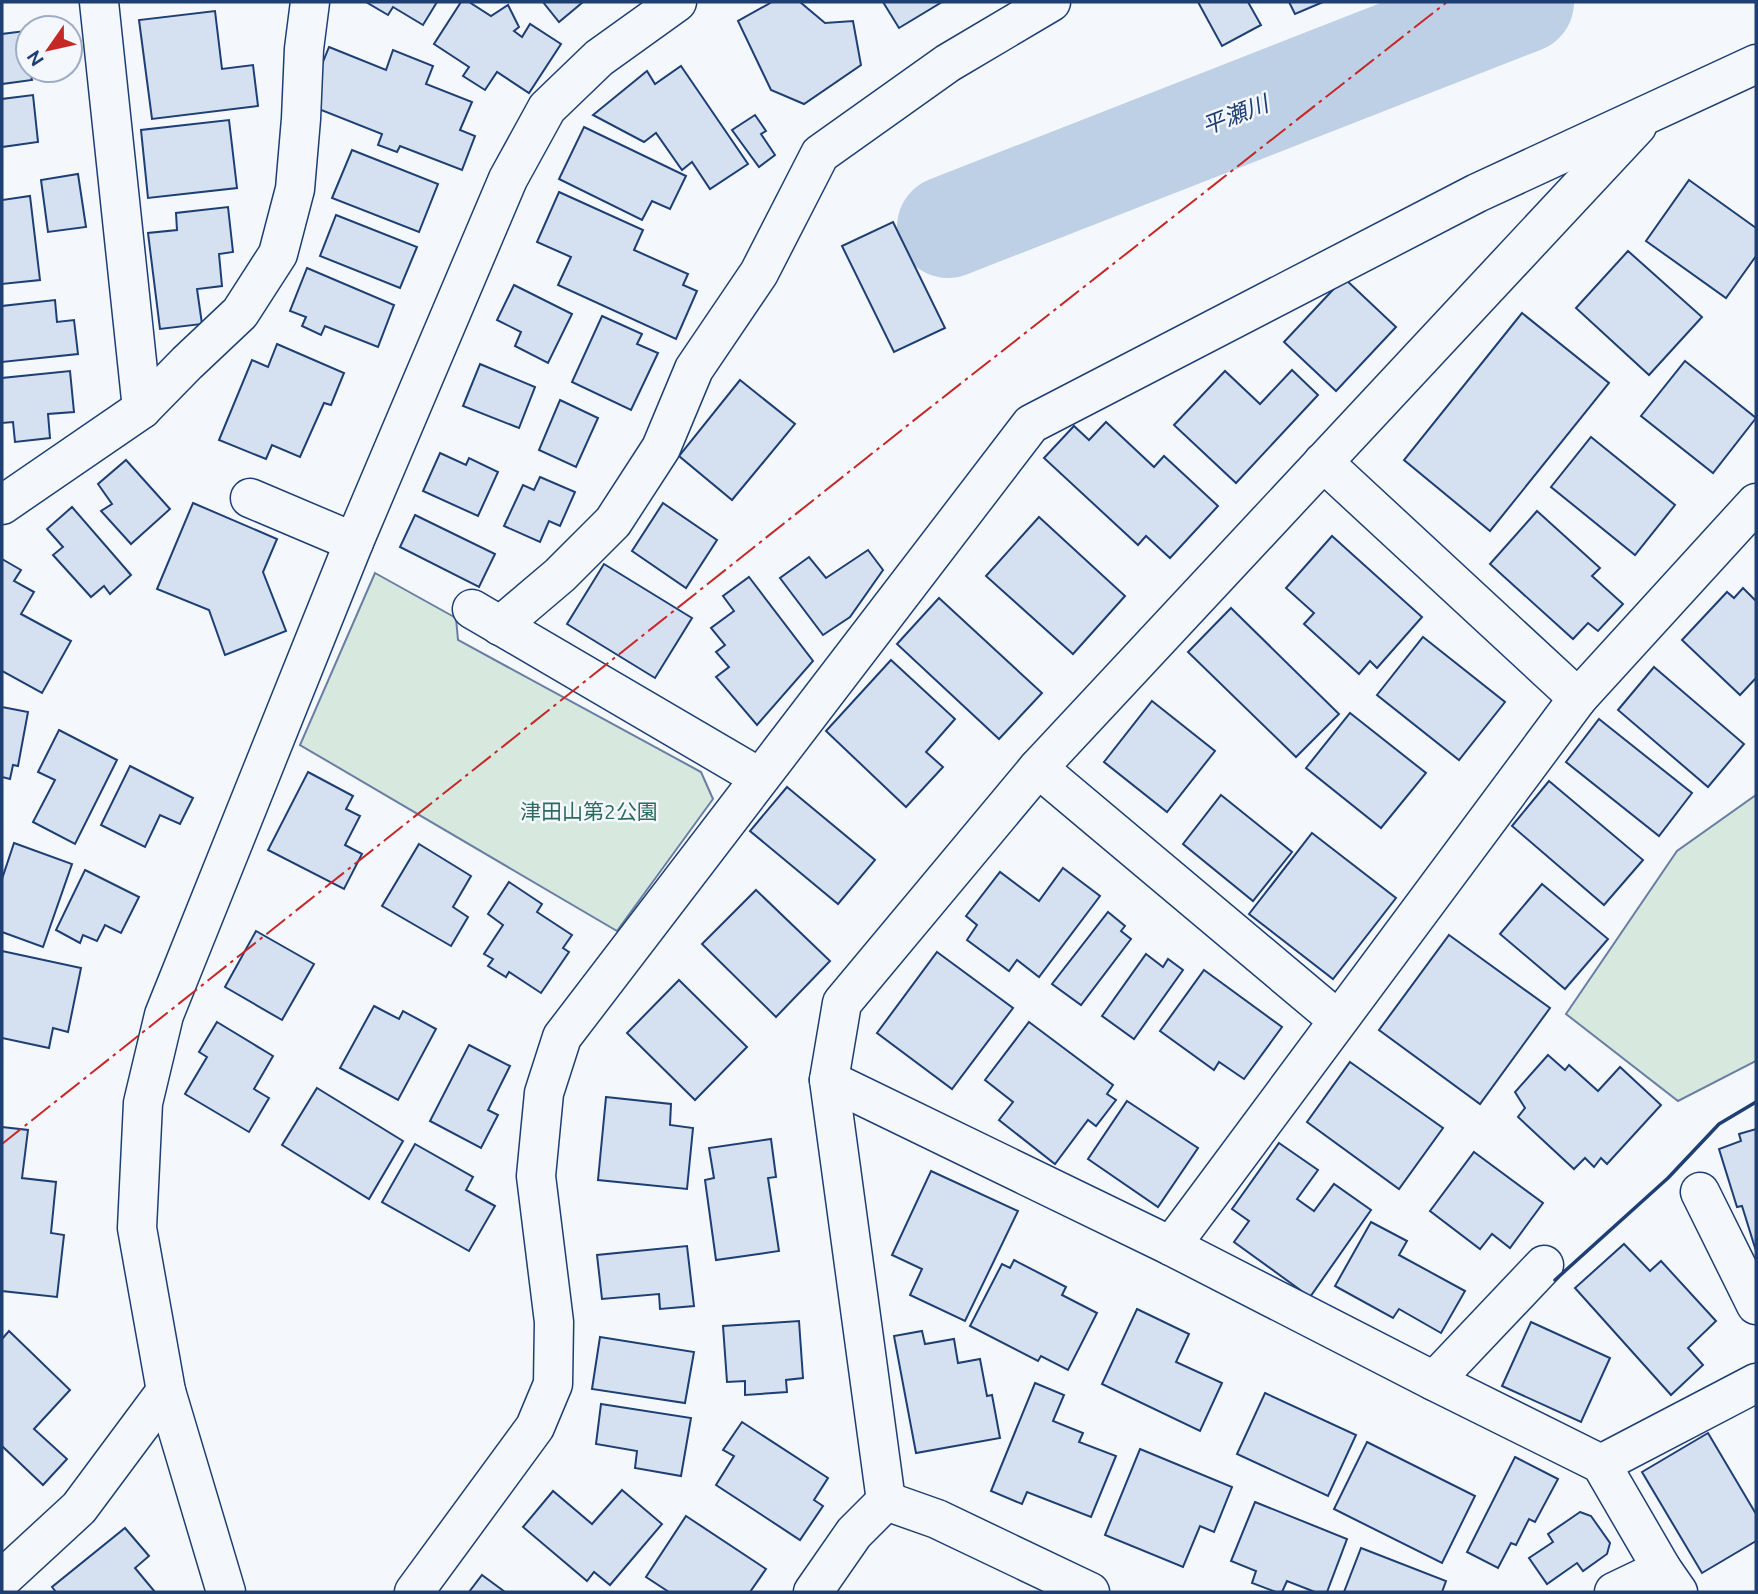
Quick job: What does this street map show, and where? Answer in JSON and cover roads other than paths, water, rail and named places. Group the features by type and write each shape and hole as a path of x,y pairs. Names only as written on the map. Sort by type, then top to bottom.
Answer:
{"street":[{"path":"99,2 142,410"},
{"path":"2,505 142,410 240,313 278,254 295,189 304,48 310,2"},
{"path":"226,1592 166,1391 137,1227 143,1103 164,1015 354,542 508,179 547,108 599,58 677,2"},
{"path":"760,777 486,618 560,575 613,522 661,447 694,369 759,273 820,154 948,62 1051,2"},
{"path":"414,1592 535,1427 553,1384 554,1322 536,1176 544,1093 562,1037 1031,424 1477,193 1756,64"},
{"path":"886,1501 828,1080 842,1003 1038,768 1650,112"},
{"path":"1324,462 1578,698"},
{"path":"250,498 354,542"},
{"path":"1171,1246 1578,698 1756,503"},
{"path":"1038,768 1338,1020"},
{"path":"828,1080 1171,1246 1601,1464 1670,1581 1614,1592"},
{"path":"1700,1192 1756,1305"},
{"path":"1434,1381 1544,1265"},
{"path":"1601,1464 1756,1383"},
{"path":"2,1578 79,1508 166,1391"},
{"path":"813,1592 854,1533 886,1501"},
{"path":"886,1501 937,1519 1090,1592"}],"waterway":[{"name":"平瀬川","path":"948,227 1523,2"}],"park label":[{"name":"津田山第2公園","path":"589,812"}]}
